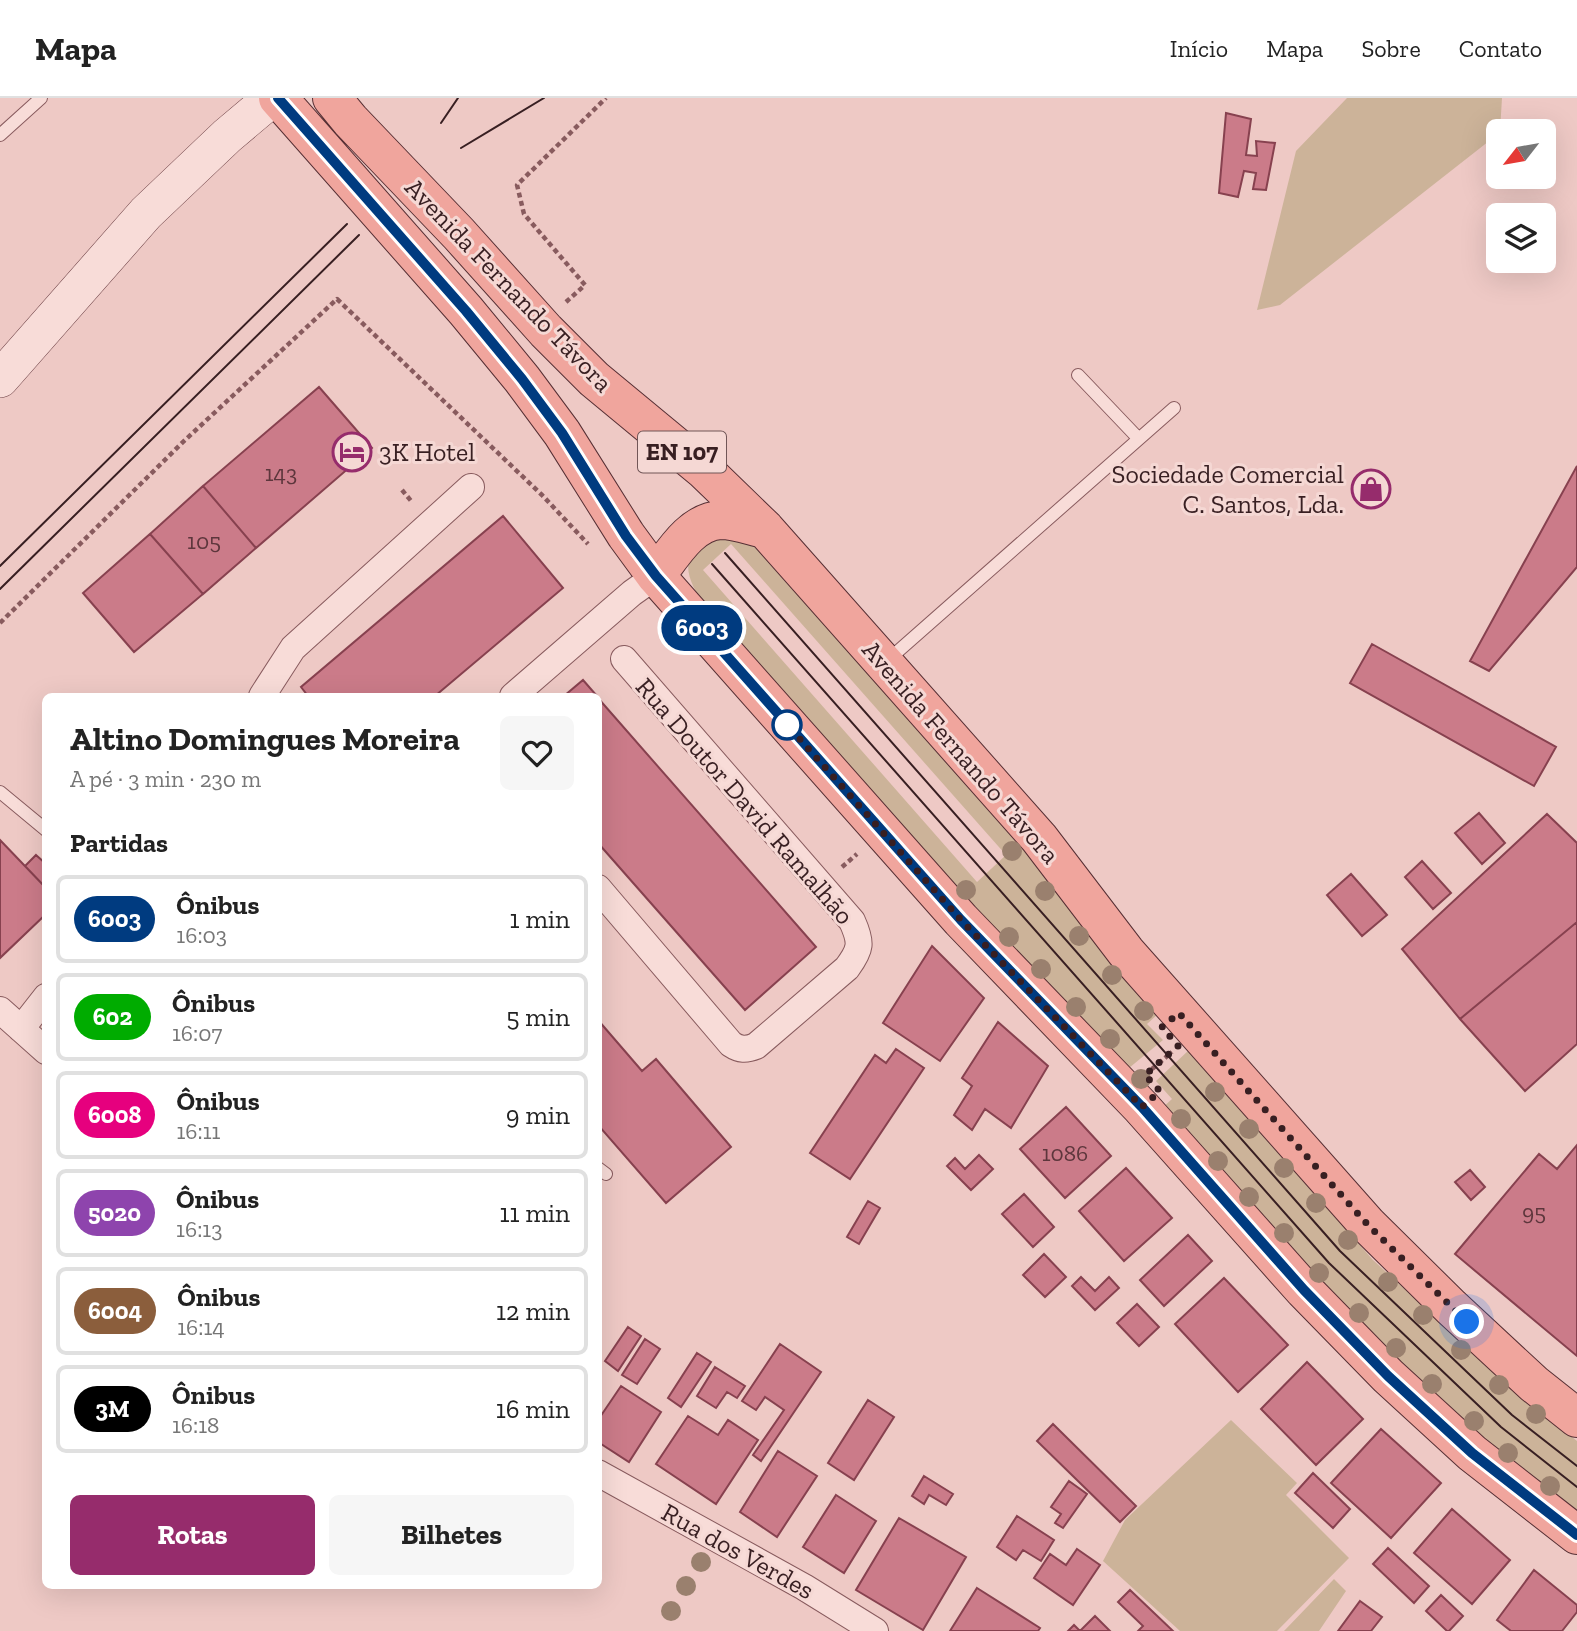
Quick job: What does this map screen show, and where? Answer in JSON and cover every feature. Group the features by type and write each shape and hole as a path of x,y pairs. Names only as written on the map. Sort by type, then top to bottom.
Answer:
{"main road":[{"path":"0,379 146,213 227,136 272,98"},
{"name":"Avenida Fernando Távora","path":"278,98 466,311 522,379 562,433 626,536 656,576 961,920 1142,1107 1304,1290 1388,1376 1472,1453 1577,1535"},
{"name":"Avenida Fernando Távora","path":"332,98 546,331 594,379 704,470 765,529 1039,838 1126,952 1368,1225 1534,1384 1577,1418"},
{"path":"656,576 676,549 706,523 722,520 765,529"}],"street":[{"path":"264,693 293,648 471,487"},
{"path":"516,693 632,593 656,576"},
{"name":"Rua Doutor David Ramalhão","path":"602,893 731,1044 739,1049 756,1046 848,968 858,953 859,937 852,922 624,659"},
{"path":"21,1029 42,1002"},
{"path":"0,1010 42,1047"},
{"name":"Rua dos Verdes","path":"602,1475 804,1587 876,1631"}],"lane":[{"path":"0,135 41,98"},
{"path":"1078,374 1138,438"},
{"path":"884,664 1174,408"},
{"path":"0,792 42,827"}],"path":[{"path":"557,309 585,285 524,214 517,185 606,98"},
{"path":"0,623 184,441 337,299 542,495 589,545"},
{"path":"849,862 858,854"},
{"path":"1142,1107 1160,1091 1145,1075 1178,1046 1162,1027 1179,1013"}],"shaded area":[{"path":"1347,98 1502,98 1501,119 1486,119 1486,143 1280,305 1257,310 1296,151"},
{"path":"745,535 1021,844 1158,1014 1147,1024 1163,1040 1129,1068 976,914 703,604 690,578 688,565 693,552 709,536","holes":["731,544 1006,855 977,882 703,570"]},
{"path":"1189,1050 1373,1260 1531,1404 1577,1441 1577,1516 1487,1444 1368,1331 1161,1109 1172,1099 1156,1081"},
{"path":"1231,1420 1297,1483 1286,1495 1349,1558 1277,1631 1180,1631 1103,1561 1125,1520"},
{"path":"1334,1579 1346,1591 1319,1631 1284,1631"}],"building":[{"path":"1226,113 1251,119 1246,155 1257,156 1256,141 1275,143 1266,190 1253,189 1256,173 1244,171 1238,197 1219,193"},
{"path":"319,387 372,448 256,548 203,486"},
{"path":"1577,466 1577,567 1489,671 1470,661"},
{"path":"203,486 256,548 203,594 150,534"},
{"path":"503,516 563,588 439,693 306,693 301,687"},
{"path":"150,534 203,594 134,652 83,593"},
{"path":"1372,644 1556,747 1534,786 1350,683"},
{"path":"583,680 594,693 568,693"},
{"path":"602,703 816,947 745,1010 602,848"},
{"path":"1479,813 1505,843 1482,864 1455,833"},
{"path":"1547,814 1577,843 1577,922 1460,1019 1402,949"},
{"path":"0,840 42,884 42,918 0,958"},
{"path":"36,855 42,860 42,884 25,866"},
{"path":"1422,861 1451,893 1433,909 1405,877"},
{"path":"1351,874 1387,915 1362,936 1327,895"},
{"path":"1577,922 1577,1044 1525,1091 1460,1019"},
{"path":"932,946 984,998 940,1061 883,1023"},
{"path":"998,1022 1048,1066 1011,1128 985,1109 972,1130 954,1115 972,1086 962,1078"},
{"path":"602,1025 642,1071 656,1059 731,1147 666,1203 602,1130"},
{"path":"896,1049 924,1068 850,1179 810,1153 875,1055 886,1063"},
{"path":"1066,1107 1111,1156 1065,1198 1020,1149"},
{"path":"1577,1145 1577,1356 1455,1254 1539,1154 1557,1169"},
{"path":"979,1155 993,1169 971,1190 947,1166 955,1158 965,1169"},
{"path":"1126,1168 1172,1218 1124,1261 1079,1211"},
{"path":"1470,1170 1485,1187 1471,1200 1455,1182"},
{"path":"1024,1194 1054,1227 1033,1247 1002,1214"},
{"path":"868,1201 880,1208 859,1244 847,1237"},
{"path":"1188,1235 1212,1261 1164,1306 1140,1280"},
{"path":"1044,1254 1066,1277 1045,1297 1023,1275"},
{"path":"1081,1277 1095,1291 1109,1277 1119,1288 1095,1310 1072,1286"},
{"path":"1224,1278 1288,1345 1238,1392 1175,1324"},
{"path":"1137,1304 1159,1327 1139,1346 1117,1323"},
{"path":"628,1327 641,1336 618,1371 605,1361"},
{"path":"645,1339 660,1349 637,1384 622,1375"},
{"path":"780,1344 821,1372 761,1461 753,1455 784,1410 765,1397 756,1410 742,1401"},
{"path":"697,1353 711,1362 681,1407 668,1398"},
{"path":"1307,1362 1363,1419 1316,1465 1261,1409"},
{"path":"715,1367 745,1386 737,1398 727,1392 716,1408 697,1396"},
{"path":"621,1386 661,1412 629,1462 602,1445 602,1414"},
{"path":"868,1400 894,1417 854,1480 828,1463"},
{"path":"688,1416 718,1435 728,1420 758,1440 716,1504 656,1464"},
{"path":"1053,1424 1136,1506 1120,1522 1037,1441"},
{"path":"1381,1429 1441,1483 1391,1538 1331,1483"},
{"path":"778,1451 817,1476 777,1537 740,1512"},
{"path":"1313,1473 1350,1509 1333,1528 1295,1493"},
{"path":"924,1476 953,1494 946,1505 929,1495 924,1504 912,1496"},
{"path":"1069,1481 1087,1494 1063,1528 1055,1523 1061,1514 1051,1507"},
{"path":"836,1495 876,1521 844,1573 803,1547"},
{"path":"1452,1509 1510,1560 1472,1604 1414,1553"},
{"path":"1017,1516 1054,1540 1041,1561 1023,1550 1016,1560 997,1547"},
{"path":"899,1518 966,1557 923,1630 856,1590"},
{"path":"1388,1548 1429,1586 1414,1603 1373,1564"},
{"path":"1077,1549 1100,1565 1073,1605 1034,1578 1050,1554 1066,1565"},
{"path":"1534,1570 1577,1605 1577,1612 1562,1631 1511,1631 1497,1620"},
{"path":"977,1588 1040,1628 1038,1631 950,1631"},
{"path":"1130,1590 1173,1631 1138,1631 1143,1626 1118,1602"},
{"path":"1441,1595 1463,1616 1449,1631 1426,1611"},
{"path":"1360,1601 1382,1617 1371,1631 1338,1631"},
{"path":"1095,1616 1110,1631 1080,1631"},
{"path":"1074,1625 1080,1631 1068,1631"}],"tram line":[{"path":"441,123 458,98"},
{"path":"461,148 544,98"},
{"path":"0,566 347,224"},
{"path":"0,589 359,235"},
{"path":"725,553 1340,1251 1512,1415 1577,1466"},
{"path":"712,564 1329,1263 1501,1427 1577,1487"}],"bus line":[{"name":"6003","path":"278,98 466,311 522,379 562,433 626,536 656,576 961,920 1142,1107 1304,1290 1388,1376 1472,1453 1577,1535"}],"place":[{"name":"3K Hotel","path":"352,452"},
{"name":"Sociedade Comercial C. Santos, Lda.","path":"1371,489"}],"route":[{"path":"787,725 781,718 961,920 1142,1107 1160,1091 1145,1075 1178,1046 1162,1027 1179,1013 1368,1225 1467,1322"}]}
